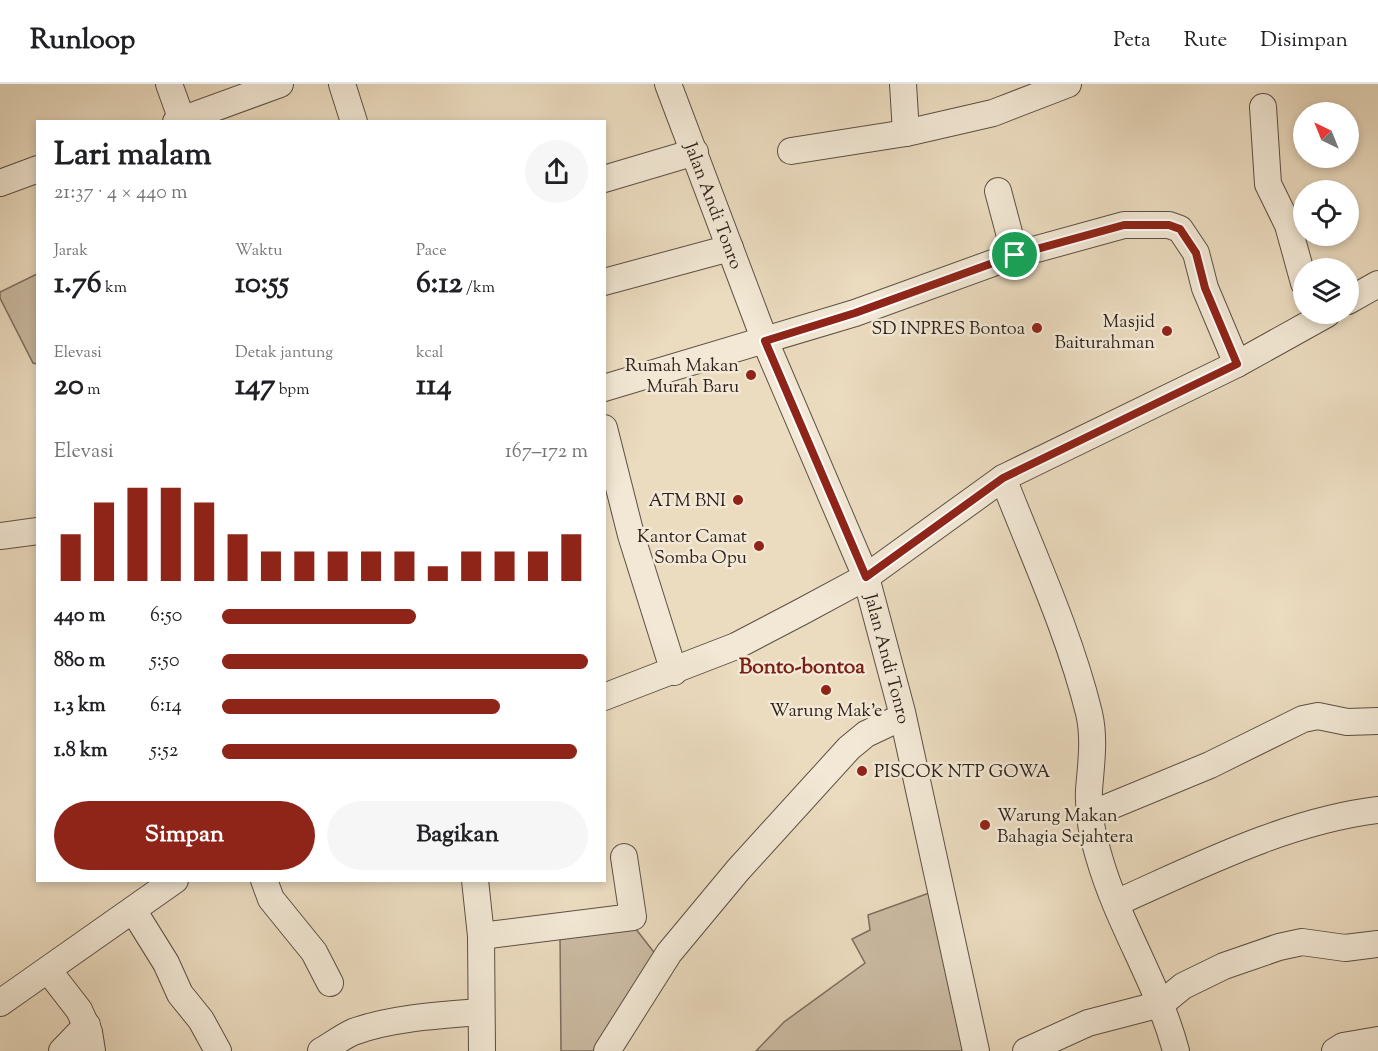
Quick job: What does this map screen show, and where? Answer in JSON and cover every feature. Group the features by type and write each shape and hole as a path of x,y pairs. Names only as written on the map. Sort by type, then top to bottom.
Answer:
{"street":[{"path":"169,84 179,120"},
{"path":"182,120 280,84"},
{"path":"342,84 353,120"},
{"name":"Jalan Andi Tonro","path":"668,84 765,341 866,577 902,717 976,1051"},
{"path":"903,84 906,133"},
{"path":"791,152 906,133 993,113 1068,84"},
{"path":"1263,106 1268,184 1288,225 1297,258"},
{"path":"606,178 695,152"},
{"path":"0,183 36,171"},
{"path":"998,191 1015,255"},
{"path":"606,387 855,313 1015,255 1124,225 1176,226 1196,253 1205,288 1237,364"},
{"path":"606,281 730,248"},
{"path":"1359,295 1378,284"},
{"path":"606,696 674,672 736,646 866,577 1003,478 1237,364 1304,324"},
{"path":"606,436 631,535 674,672"},
{"path":"1003,478 1058,616 1089,713 1093,761 1089,815 1098,854 1131,943 1161,1004 1176,1051"},
{"path":"0,536 36,531"},
{"path":"1089,815 1210,765 1304,719 1318,716 1347,722 1378,721"},
{"path":"607,1051 669,953 738,870 849,748 874,730 902,717"},
{"path":"1116,903 1191,869 1265,840 1330,819 1378,810"},
{"path":"481,936 633,916 624,857"},
{"path":"0,1003 172,882"},
{"path":"265,882 271,899 314,952 330,983"},
{"path":"476,882 481,936 482,1051"},
{"path":"133,910 166,963 180,994 201,1020 218,1051"},
{"path":"1026,1051 1088,1023 1161,1004 1183,986 1224,966 1279,947 1302,942 1345,948 1378,944"},
{"path":"48,970 79,1010 87,1025 92,1051"},
{"path":"321,1051 348,1035 365,1029 435,1016 481,1012"},
{"path":"63,1051 87,1025"},
{"path":"1335,1051 1343,1046 1378,1040"}],"shaded area":[{"path":"36,274 36,364 33,363 0,298 0,292"},
{"path":"929,893 963,1051 756,1051 784,1022 865,963 852,939 870,930 868,915"},
{"path":"632,924 660,960 600,1051 561,1051 560,936"}],"place":[{"name":"SD INPRES Bontoa","path":"1037,328"},
{"name":"Masjid Baiturahman","path":"1167,331"},
{"name":"Rumah Makan Murah Baru","path":"751,375"},
{"name":"ATM BNI","path":"738,500"},
{"name":"Kantor Camat Somba Opu","path":"759,546"},
{"name":"Warung Mak'e","path":"826,690"},
{"name":"PISCOK NTP GOWA","path":"862,771"},
{"name":"Warung Makan Bahagia Sejahtera","path":"985,825"}],"district":[{"name":"Bonto-bontoa","path":"802,666"}],"route":[{"path":"1124,225 1176,226 1196,253 1205,288 1237,364 1003,478 866,577 765,341 855,313 1015,255 1124,225"}]}
